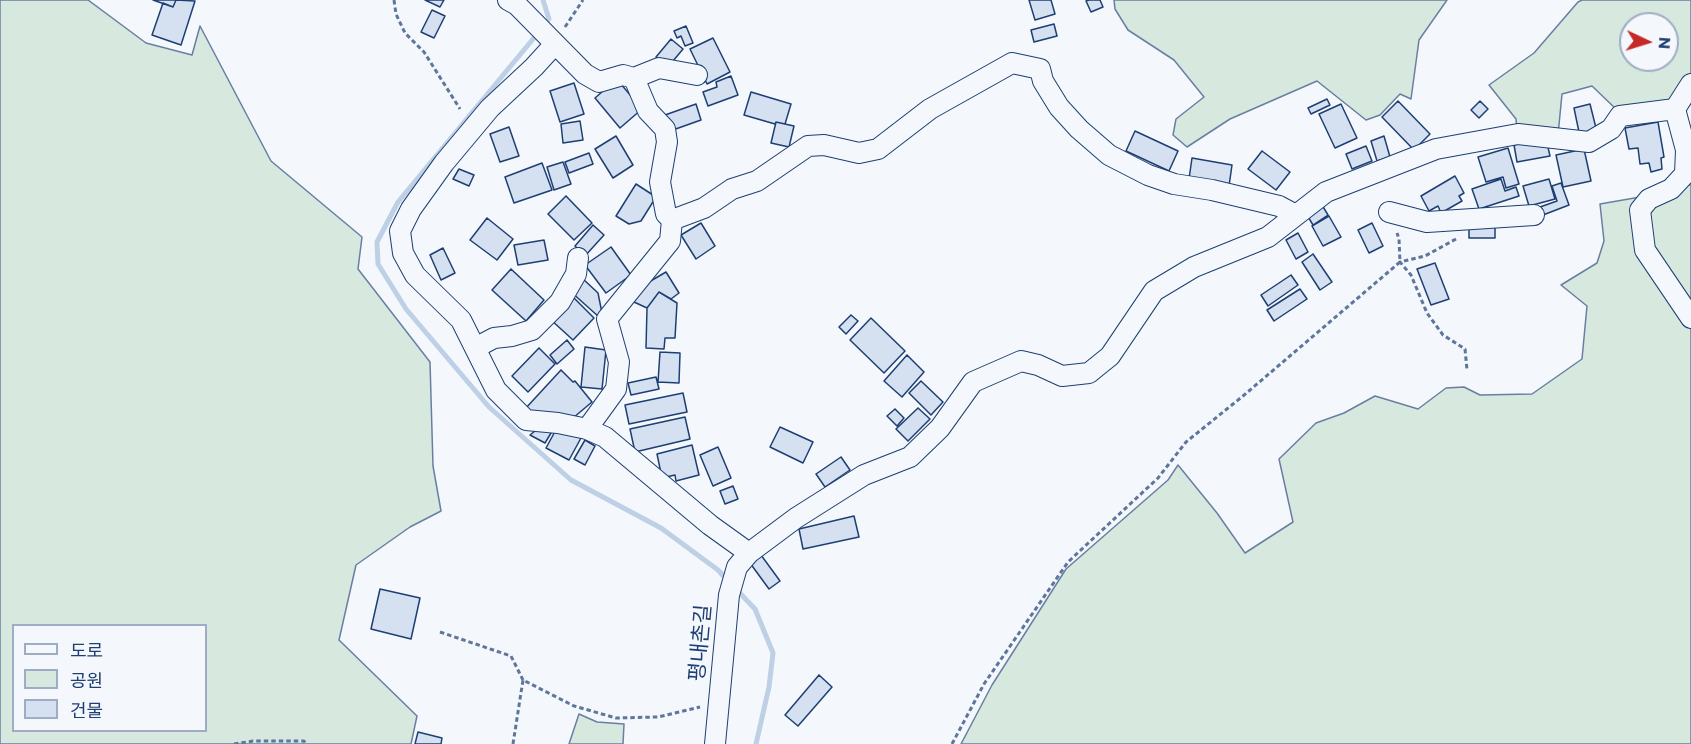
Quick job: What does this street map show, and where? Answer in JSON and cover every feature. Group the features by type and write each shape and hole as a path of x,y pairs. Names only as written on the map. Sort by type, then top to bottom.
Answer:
{"street":[{"path":"518,6 585,74 599,82 624,75 634,78 659,68 697,75"},
{"path":"551,41 534,67 490,108 468,134 411,209 400,231 403,253 415,275 461,320 496,390 526,420 587,429 605,437 710,525 743,560 796,518 864,475 910,457 940,428 973,381 1021,362 1038,365 1062,376 1089,373 1110,356 1154,291 1194,267 1268,237 1294,214 1326,192 1436,149 1518,134 1589,142 1611,129 1620,116 1675,109"},
{"path":"672,220 704,208 732,189 757,181 808,146 824,145 859,153 878,149 930,109 1012,63 1040,69 1043,81 1059,107 1079,129 1119,160 1148,175 1174,184 1212,190 1279,206 1294,214"},
{"path":"634,78 648,111 665,129 667,142 660,182 666,214 672,220"},
{"path":"1691,84 1675,109 1688,151 1685,174 1671,189 1649,199 1640,210 1645,250 1691,318"},
{"path":"1389,212 1427,222 1534,215"},
{"path":"587,429 616,389 619,362 607,319 670,241 672,220"},
{"path":"475,348 494,338 532,330 564,296 576,274 578,258"},
{"name":"평내촌길","path":"715,744 729,595 743,560"}],"path":[{"path":"394,0 396,14 405,33 424,52 460,109"},
{"path":"551,41 583,0"},
{"path":"1389,212 1399,239 1400,262 1411,275 1427,313 1443,335 1465,349 1467,370"},
{"path":"952,744 984,684 1068,562 1158,478 1186,442 1400,262 1425,256 1456,239 1467,219"},
{"path":"440,632 511,656 523,680 513,744"},
{"path":"523,680 574,706 616,718 658,717 702,707"},
{"path":"234,744 253,741 304,741 306,744"}],"green space":[{"path":"0,0 88,0 146,43 192,55 200,26 271,161 362,237 358,269 430,362 433,466 441,511 410,527 356,565 339,640 417,716 411,744 0,744"},
{"path":"1114,0 1447,0 1419,40 1411,99 1400,94 1380,115 1366,120 1317,81 1230,119 1187,147 1173,135 1176,119 1204,97 1174,60 1128,30 1115,9"},
{"path":"1582,0 1691,0 1691,74 1671,104 1617,110 1592,86 1562,94 1558,135 1517,130 1516,119 1489,85 1534,53"},
{"path":"1684,184 1691,185 1691,744 961,744 992,685 1066,569 1168,480 1178,465 1217,513 1245,553 1293,522 1279,459 1316,423 1344,413 1375,396 1418,409 1446,388 1464,387 1480,395 1532,394 1582,359 1587,306 1561,285 1597,263 1604,241 1600,204 1646,196"},
{"path":"579,714 597,722 624,724 623,744 569,744"}],"building":[{"path":"153,0 176,0 173,7"},
{"path":"176,0 195,1 181,45 152,35 163,3 173,7"},
{"path":"425,0 444,0 440,7"},
{"path":"1029,0 1051,0 1055,14 1035,20"},
{"path":"1100,0 1103,7 1091,12 1086,1"},
{"path":"432,10 445,16 434,38 421,32"},
{"path":"1054,24 1057,36 1034,42 1031,30"},
{"path":"686,26 693,43 685,46 681,36 677,38 674,31"},
{"path":"713,38 730,72 707,84 690,49"},
{"path":"671,39 683,49 668,67 656,57"},
{"path":"731,76 738,95 708,106 703,92 717,87 716,82"},
{"path":"574,83 584,114 560,122 550,91"},
{"path":"620,83 642,109 620,128 595,98 611,84"},
{"path":"751,92 791,104 785,124 776,122 775,124 744,115"},
{"path":"1327,99 1330,105 1311,114 1308,108"},
{"path":"1398,101 1430,134 1414,150 1382,117"},
{"path":"1480,101 1488,109 1479,118 1471,110"},
{"path":"696,104 701,120 670,131 665,115"},
{"path":"1341,104 1357,138 1335,148 1319,114"},
{"path":"1590,104 1597,132 1580,137 1574,108"},
{"path":"580,121 583,140 563,143 561,124"},
{"path":"776,122 794,126 789,147 771,143"},
{"path":"1658,122 1664,157 1661,158 1662,169 1651,172 1649,163 1640,164 1638,148 1629,149 1625,128"},
{"path":"509,127 519,156 500,162 490,134"},
{"path":"1135,131 1178,151 1169,171 1126,151"},
{"path":"616,136 633,165 613,178 595,149"},
{"path":"1384,136 1390,157 1377,161 1371,141"},
{"path":"1534,141 1547,143 1550,156 1517,162 1514,145"},
{"path":"1366,146 1372,161 1352,169 1346,154"},
{"path":"1508,148 1519,184 1506,188 1503,177 1486,182 1478,157"},
{"path":"1584,149 1591,181 1563,187 1556,155"},
{"path":"1262,151 1290,172 1276,190 1248,169"},
{"path":"589,153 593,164 569,173 565,162"},
{"path":"1192,158 1232,165 1229,186 1189,179"},
{"path":"563,162 571,184 554,190 547,167"},
{"path":"542,163 552,190 514,203 505,177"},
{"path":"459,169 474,175 469,186 453,179"},
{"path":"1455,176 1464,193 1459,196 1462,201 1441,213 1438,206 1429,211 1421,196"},
{"path":"1501,179 1505,191 1516,187 1519,196 1479,209 1472,189"},
{"path":"1549,179 1555,199 1529,206 1523,186"},
{"path":"1561,183 1569,205 1543,215 1540,207 1557,201 1552,186"},
{"path":"636,184 656,197 641,221 629,224 616,216"},
{"path":"566,196 592,223 574,240 548,214"},
{"path":"1322,205 1328,215 1313,225 1307,215"},
{"path":"1329,216 1341,237 1323,246 1312,226"},
{"path":"487,218 513,239 497,260 470,240"},
{"path":"701,223 715,246 696,259 681,235"},
{"path":"1372,223 1383,246 1369,253 1358,230"},
{"path":"593,225 604,235 585,256 575,246"},
{"path":"1469,227 1495,227 1495,238 1469,238"},
{"path":"1298,233 1308,252 1296,259 1286,240"},
{"path":"544,240 548,260 518,265 514,245"},
{"path":"611,247 631,275 606,293 585,265"},
{"path":"443,248 455,273 441,280 430,255"},
{"path":"1313,254 1332,282 1320,290 1302,262"},
{"path":"1435,263 1449,299 1431,305 1417,269"},
{"path":"511,269 544,300 526,321 492,290"},
{"path":"666,272 679,293 671,299 659,292 647,308 634,302 642,286"},
{"path":"1291,275 1298,285 1268,306 1261,295"},
{"path":"582,278 598,293 602,313 599,317 570,291"},
{"path":"1300,289 1307,299 1274,321 1267,310"},
{"path":"659,292 677,303 675,338 665,338 664,349 646,348 647,308"},
{"path":"572,296 594,318 573,340 550,319"},
{"path":"851,315 858,321 846,334 839,327"},
{"path":"871,318 905,351 884,373 850,340"},
{"path":"567,340 574,349 557,364 550,355"},
{"path":"585,347 606,350 602,389 581,387"},
{"path":"539,348 555,364 528,392 512,376"},
{"path":"660,352 680,353 679,383 658,382"},
{"path":"907,355 924,372 902,397 884,381"},
{"path":"561,370 573,382 575,381 592,402 573,418 535,416 525,409"},
{"path":"656,377 659,389 631,395 628,383"},
{"path":"921,381 943,402 931,415 909,393"},
{"path":"683,393 687,412 629,424 625,405"},
{"path":"918,408 930,419 908,441 896,429"},
{"path":"895,409 904,418 897,426 887,416"},
{"path":"685,417 690,439 635,452 630,429"},
{"path":"558,426 581,438 569,460 546,448"},
{"path":"540,427 554,428 545,443 530,435"},
{"path":"780,427 813,442 803,463 770,447"},
{"path":"585,440 595,446 585,465 574,459"},
{"path":"692,445 699,475 676,481 675,475 662,478 657,454"},
{"path":"718,447 731,478 713,486 700,455"},
{"path":"841,457 850,470 825,487 816,474"},
{"path":"733,486 738,499 725,504 720,491"},
{"path":"854,516 859,537 803,549 799,529"},
{"path":"761,555 780,581 769,589 750,563"},
{"path":"380,589 420,598 411,639 371,629"},
{"path":"819,675 832,687 798,726 785,715"},
{"path":"418,732 442,738 441,744 415,744"}],"waterway":[{"path":"543,0 549,19 544,25"},
{"path":"538,33 398,202 377,242 378,264 406,309 489,407 571,480 661,528 718,570 727,580"},
{"path":"736,589 755,609 773,653 769,687 756,744"}]}
